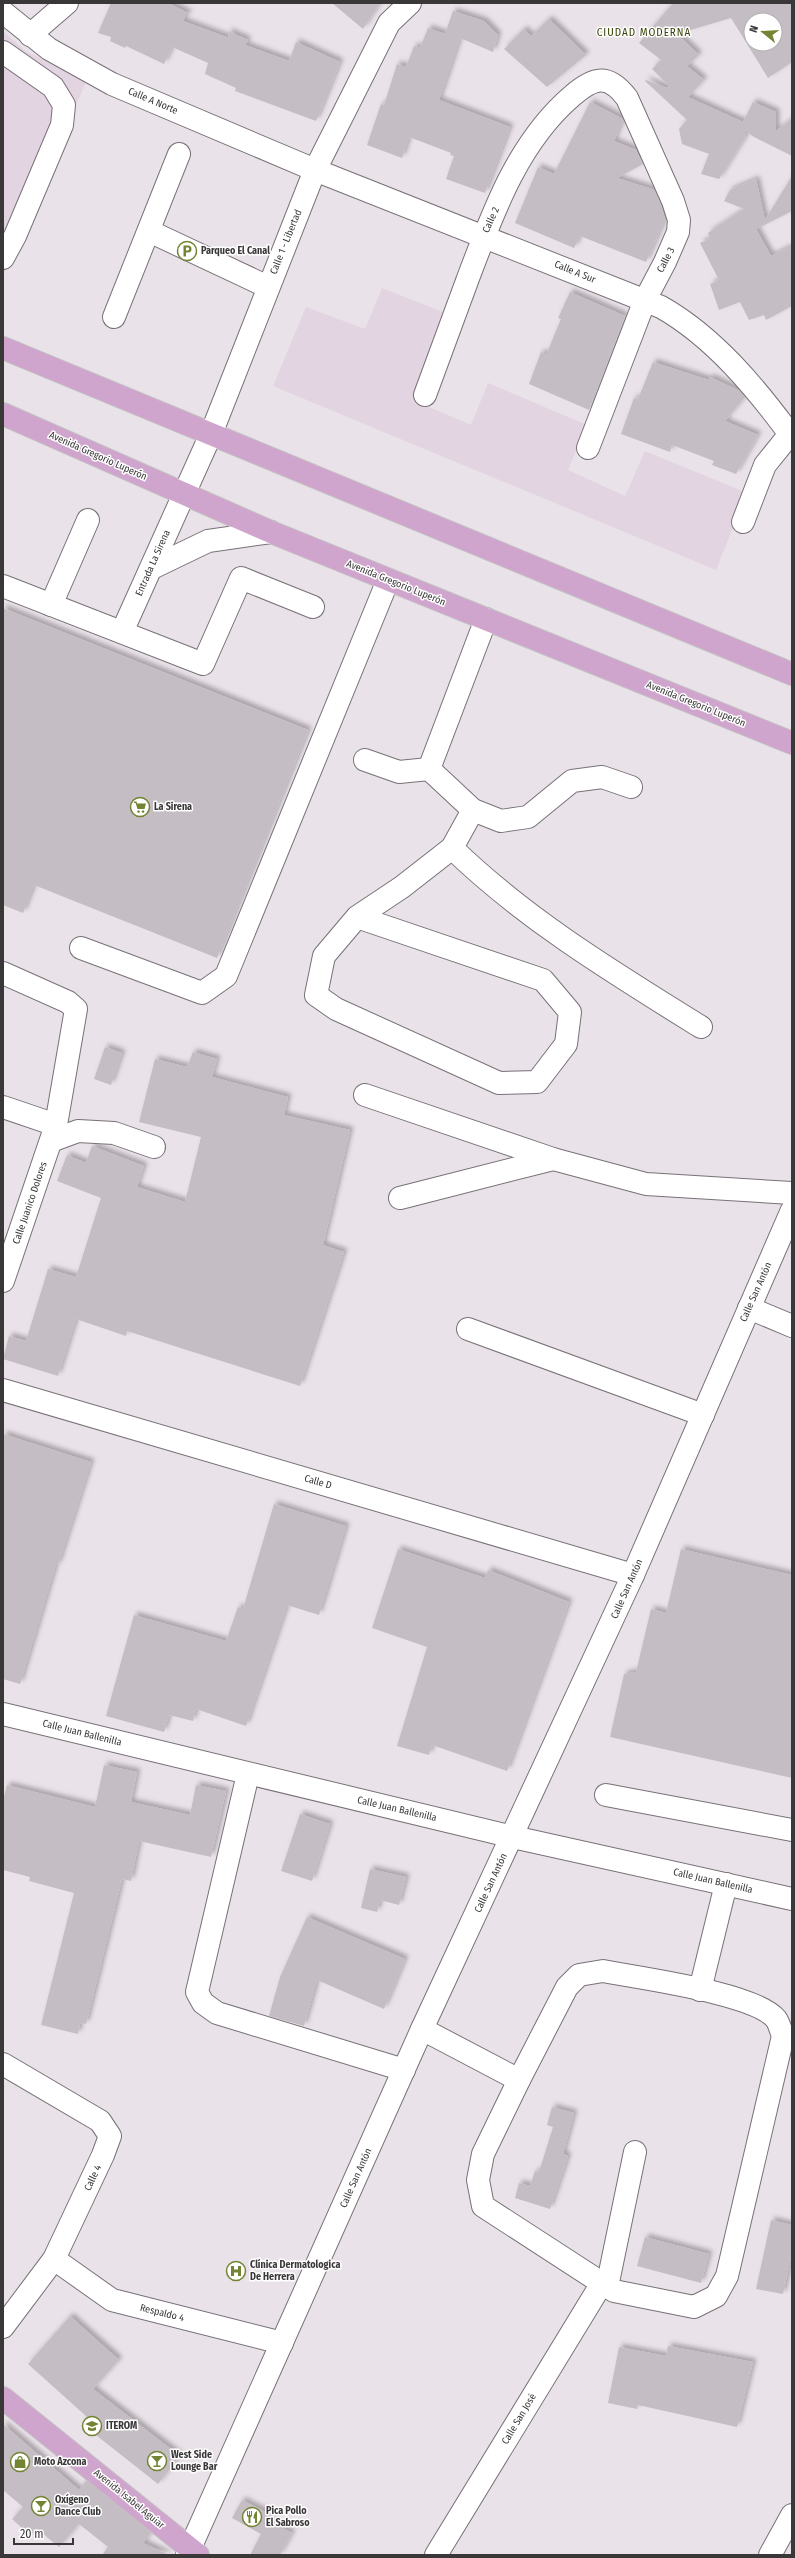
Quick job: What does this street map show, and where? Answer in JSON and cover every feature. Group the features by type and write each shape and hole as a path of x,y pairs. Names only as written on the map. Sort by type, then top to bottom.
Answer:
{"main road":[{"path":"3,348 792,674"},
{"name":"Avenida Gregorio Luperón","path":"3,414 271,532 486,620 792,742"},
{"name":"Avenida Isabel Aguiar","path":"3,2398 192,2553"}],"street":[{"path":"30,35 67,3"},
{"name":"Calle 1 - Libertad","path":"183,493 211,434 315,170 389,23 410,3"},
{"name":"Calle A Norte","path":"3,12 30,35 69,61 112,84 315,170"},
{"path":"3,52 53,87 64,105 62,125 15,236 3,258"},
{"name":"Calle 2","path":"425,395 484,237 524,153 537,131 556,110 584,86 591,82 604,81"},
{"name":"Calle 3","path":"588,448 645,300 674,243 679,220 673,201 627,98 618,88 604,81"},
{"path":"114,317 179,154"},
{"name":"Calle A Sur","path":"315,170 645,300 677,316 710,341 791,436"},
{"path":"149,231 268,287"},
{"path":"744,522 764,466 791,436"},
{"name":"Entrada La Sirena","path":"122,632 152,568 183,493"},
{"path":"52,605 88,520"},
{"path":"152,568 208,541 271,532"},
{"path":"3,586 203,664 241,578 313,607"},
{"path":"81,948 202,993 226,976 388,580"},
{"path":"429,769 486,620"},
{"path":"365,760 399,772 429,769 473,810 500,821 528,817 572,781 602,777 631,787"},
{"path":"357,917 543,980 570,1012 566,1044 538,1082 499,1083 336,1009 316,995 324,956 357,917 402,887 452,848 473,810"},
{"path":"452,848 478,873 578,950 701,1027"},
{"name":"Calle Juanico Dolores","path":"3,973 68,1002 76,1009 54,1133 3,1281"},
{"path":"365,1095 553,1159 646,1184 792,1193"},
{"path":"3,1107 54,1133 78,1131 107,1132 154,1147"},
{"path":"400,1198 553,1159"},
{"name":"Calle San Antón","path":"192,2553 282,2343 422,2029 513,1837 633,1575 792,1210"},
{"path":"749,1308 792,1326"},
{"path":"468,1329 703,1415"},
{"name":"Calle D","path":"3,1390 633,1575"},
{"name":"Calle Juan Ballenilla","path":"3,1714 513,1837 792,1899"},
{"path":"248,1774 197,1992 203,2003 216,2013 404,2070"},
{"path":"606,1795 792,1830"},
{"path":"700,1990 726,1884"},
{"path":"603,1971 700,1990 754,2005 776,2019 783,2036 727,2276 716,2296 694,2307 608,2287 483,2206 478,2180 483,2154 519,2080 567,1987 580,1975 603,1971"},
{"path":"422,2029 519,2080"},
{"name":"Calle 4","path":"3,2064 100,2121 110,2136 103,2156 54,2259 3,2327"},
{"path":"608,2287 635,2152"},
{"name":"Respaldo 4","path":"54,2259 112,2300 282,2343"},
{"name":"Calle San José","path":"436,2555 608,2287"},
{"name":"Calle San José","path":"452,2555 608,2287"},
{"path":"770,2555 792,2515"}],"shaded area":[{"path":"3,31 24,50 86,82 3,275"},
{"path":"382,288 443,312 415,401 471,425 488,383 587,425 568,470 625,496 645,451 747,493 716,570 273,386 306,307 365,329"}],"building":[{"path":"111,3 168,3 190,14 186,15 183,21 229,38 228,31 248,40 245,45 289,61 296,42 340,62 316,121 235,91 236,88 205,74 208,63 172,47 164,64 126,46 125,48 110,41 111,37 98,33"},
{"path":"332,3 380,3 363,29"},
{"path":"673,3 792,3 792,62 768,78 752,52 783,52 783,12 743,12 743,37 731,18 677,34 699,55 687,66 704,80 688,97 743,122 753,102 776,112 776,131 792,119 792,156 754,137 744,130 746,136 719,179 701,174 709,154 682,144 679,129 687,120 645,81 646,80 667,88 669,86 652,69 661,60 639,43"},
{"path":"453,11 484,21 498,35 493,52 460,38 439,100 510,127 485,193 446,179 454,156 450,155 451,153 409,137 402,158 367,145 381,104 384,105 397,64 406,67 414,46 420,48 428,28 445,34"},
{"path":"549,19 586,55 547,87 504,49 524,29 531,36"},
{"path":"590,102 623,119 614,141 636,150 643,164 617,178 655,190 661,205 665,219 646,262 580,236 574,248 515,223 538,167 554,174"},
{"path":"792,176 792,211 756,229 771,256 792,246 792,306 766,320 764,315 749,320 740,302 719,310 710,284 719,280 700,243 710,239 708,233 744,209 724,201 730,190 756,179 765,220"},
{"path":"570,292 625,316 589,410 529,384 541,352 546,355 561,319 558,318"},
{"path":"653,362 709,380 710,377 740,391 745,397 725,421 758,435 736,474 712,465 714,461 672,445 670,452 621,434 634,398 638,399"},
{"name":"La Sirena","path":"3,608 308,730 217,958 34,885 23,913 3,905"},
{"path":"105,1047 122,1053 111,1085 94,1079"},
{"path":"193,1052 217,1059 212,1077 288,1097 284,1115 350,1130 323,1245 344,1252 300,1386 127,1331 126,1336 76,1319 58,1376 3,1359 9,1336 26,1341 48,1269 76,1277 101,1198 57,1181 67,1155 86,1163 92,1146 144,1166 137,1187 185,1202 201,1137 139,1122 155,1059 187,1067"},
{"path":"3,1434 91,1462 58,1565 56,1564 20,1684 3,1679"},
{"path":"274,1504 346,1526 319,1615 287,1605 246,1726 196,1709 193,1721 169,1715 164,1732 106,1716 134,1615 226,1641 238,1607 243,1609"},
{"path":"398,1549 485,1578 488,1570 569,1602 507,1771 432,1745 429,1755 397,1746 427,1647 372,1628"},
{"path":"681,1549 792,1575 792,1778 610,1737 624,1674 636,1672 651,1609 666,1613"},
{"path":"104,1765 137,1772 131,1802 190,1815 196,1785 226,1791 211,1857 139,1841 131,1881 122,1879 86,2024 80,2023 78,2034 41,2025 74,1893 29,1881 30,1877 3,1870 3,1800 7,1785 95,1807"},
{"path":"300,1814 330,1824 312,1881 281,1871"},
{"path":"370,1869 406,1877 399,1905 380,1900 377,1912 361,1908"},
{"path":"307,1917 405,1959 384,2009 317,1980 304,2026 269,2016 280,1977"},
{"path":"552,2107 574,2113 563,2154 568,2156 550,2209 515,2198 519,2183 530,2186 535,2171 539,2172 553,2127 547,2125"},
{"path":"771,2220 792,2225 792,2252 783,2294 756,2289"},
{"path":"645,2237 709,2254 701,2283 637,2266"},
{"path":"70,2316 119,2360 93,2389 180,2456 158,2484 82,2424 87,2417 28,2364"},
{"path":"668,2346 753,2362 737,2427 638,2405 637,2409 608,2403 619,2347 666,2356"},
{"path":"3,2424 79,2490 86,2481 151,2533 143,2543 169,2555 102,2555 108,2547 79,2524 59,2547 37,2529 31,2536 12,2519 23,2507 3,2490"},
{"path":"242,2500 271,2515 268,2520 292,2533 280,2555 250,2555 261,2534 232,2518"}],"place":[{"name":"Parqueo El Canal","path":"187,251"},
{"name":"La Sirena","path":"140,807"},
{"name":"Clínica Dermatologica De Herrera","path":"236,2271"},
{"name":"ITEROM","path":"92,2426"},
{"name":"West Side Lounge Bar","path":"157,2461"},
{"name":"Moto Azcona","path":"20,2462"},
{"name":"Oxígeno Dance Club","path":"41,2506"},
{"name":"Pica Pollo El Sabroso","path":"252,2517"}],"district":[{"name":"CIUDAD MODERNA","path":"644,32"}]}
